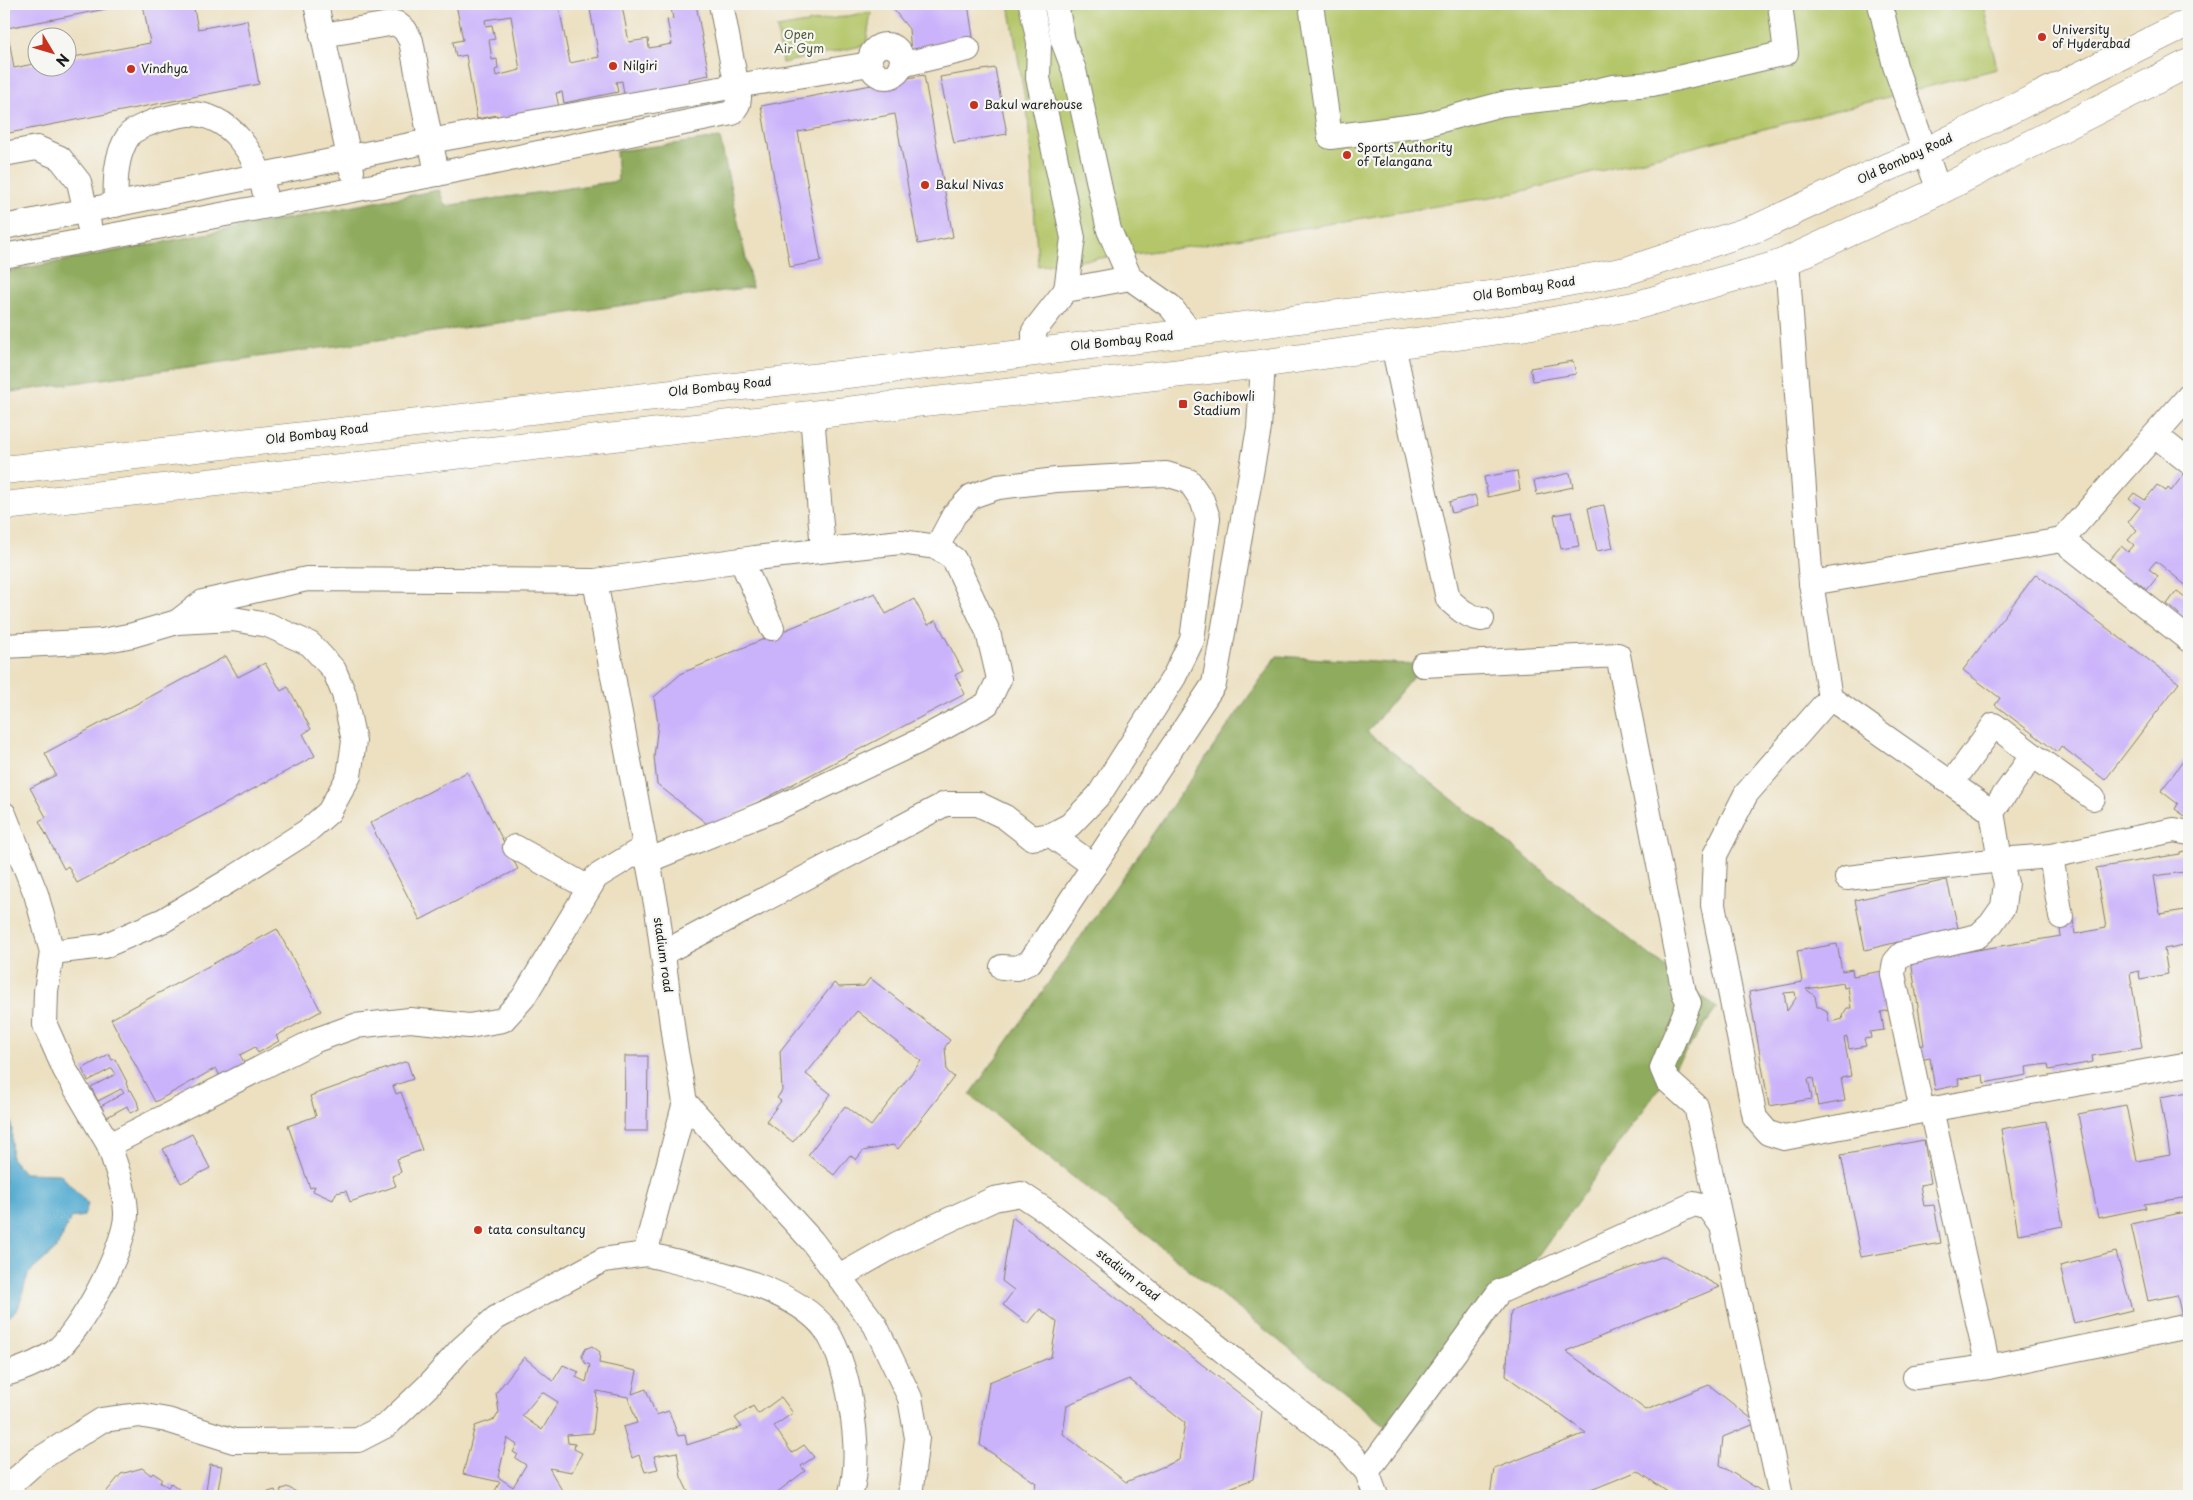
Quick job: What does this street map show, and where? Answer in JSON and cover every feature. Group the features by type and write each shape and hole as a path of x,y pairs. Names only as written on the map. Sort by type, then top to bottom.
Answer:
{"main road":[{"name":"Old Bombay Road","path":"4,470 1192,334 1515,292 1626,271 1760,227 1890,166 1925,152 2189,22"},
{"path":"4,506 1263,364 1521,328 1634,306 1787,261 1940,191 2189,62"},
{"path":"1114,342 1118,380"}],"street":[{"path":"316,4 357,188"},
{"path":"4,256 437,174 732,112 738,104 739,98 721,4"},
{"path":"1031,4 1039,44 1038,78 1072,238 1066,290 1034,332 1034,352"},
{"path":"1056,4 1063,41 1070,59 1109,230 1130,278 1170,306 1192,334"},
{"path":"1311,4 1330,137 1423,125 1502,104 1574,96 1613,87 1652,84 1786,53 1780,4"},
{"path":"1880,4 1895,66 1940,191"},
{"path":"322,35 396,23 405,30 411,41 437,174"},
{"path":"4,227 260,176 349,156 736,86 870,64 876,73 886,77 895,74 901,65 968,49"},
{"path":"1038,64 1070,59"},
{"path":"116,205 115,185 118,161 130,134 157,120 190,114 214,118 234,133 252,155 260,176 267,206"},
{"path":"1052,142 1088,136"},
{"path":"4,154 37,148 60,158 78,182 92,240"},
{"path":"1787,261 1811,583 1830,698 1992,812 2006,883 2003,907 1991,924 1978,936 1902,954 1895,962 1893,974 1988,1367"},
{"path":"1066,290 1130,278"},
{"path":"1393,346 1448,599 1473,618 1482,619"},
{"path":"1002,967 1017,968 1030,962 1214,684 1259,428 1263,364"},
{"path":"1811,583 2062,540 2189,396"},
{"path":"812,414 823,550"},
{"path":"2155,435 2189,462"},
{"path":"663,953 945,804 978,804 1005,817 1032,838 1051,835 1070,825 1099,795 1174,677 1192,640 1208,518 1202,500 1189,482 1166,474 1056,480 998,487 972,496 954,515 937,546"},
{"path":"2062,540 2189,640"},
{"path":"109,1145 316,1040 355,1026 410,1020 469,1026 503,1020 523,998 596,877 646,854 775,808 900,751 987,704 999,679 988,632 954,559 937,546 901,542 742,560 595,581 306,579 203,602 177,622"},
{"path":"742,560 772,628"},
{"name":"stadium road","path":"595,581 646,854 685,1102"},
{"path":"4,646 102,641 133,635 177,622 233,620 268,625 310,644 334,670 344,694 354,741 349,776 329,812 306,832 232,880 164,920 104,946 52,952"},
{"path":"1423,664 1618,655 1684,994 1689,1003 1662,1068 1667,1080 1696,1106 1781,1496"},
{"path":"1830,698 1746,794 1714,855 1713,905 1755,1118 1768,1133 1784,1138 1926,1110 2189,1064"},
{"path":"1952,783 1994,725 2093,798"},
{"path":"1992,812 2033,755"},
{"path":"4,817 36,894 52,952 46,991 44,1025 65,1070 109,1145 121,1183 126,1214 115,1258 84,1317 54,1352 4,1374"},
{"path":"1848,878 2000,860 2052,856 2174,830 2189,833"},
{"path":"1051,835 1094,866"},
{"path":"515,848 589,888"},
{"path":"2052,856 2061,917"},
{"path":"646,1254 685,1102"},
{"path":"685,1102 812,1241 875,1325 910,1398 917,1438 910,1496"},
{"name":"stadium road","path":"839,1277 897,1244 994,1199 1021,1194 1048,1212 1348,1450 1367,1472 1376,1496"},
{"path":"1367,1472 1499,1292 1694,1204 1709,1208 1722,1226"},
{"path":"4,1490 38,1460 102,1420 139,1414 167,1420 234,1442 358,1440 387,1425 429,1385 461,1349 496,1318 603,1260 646,1254 732,1276 774,1293 809,1313 826,1331 847,1379 857,1443 850,1496"},
{"path":"1915,1377 1988,1367 2189,1326"}],"green space":[{"name":"Sports Authority of Telangana","path":"1009,4 1983,4 1997,69 1515,193 1188,247 1038,266 1028,117"},
{"name":"Open Air Gym","path":"871,12 866,45 782,63 777,28"},
{"path":"720,138 752,287 4,393 4,272 439,190 445,206 618,181 616,151"},
{"path":"1277,656 1423,665 1367,732 1717,1008 1405,1441 970,1095"}],"water":[{"path":"4,1087 12,1130 11,1158 24,1173 60,1174 88,1204 84,1216 71,1218 56,1249 28,1274 18,1309 4,1321"}],"building":[{"name":"Vindhya","path":"4,4 132,4 7,28 14,68 28,65 28,78 78,78 78,56 150,43 143,4 193,4 198,29 247,20 259,84 4,134"},
{"name":"Nilgiri","path":"456,4 572,4 559,7 570,63 599,57 589,4 630,4 622,6 629,42 648,39 649,48 672,44 667,20 673,19 671,8 665,9 664,4 696,4 709,75 689,79 691,89 625,101 622,81 616,82 618,92 564,103 562,92 556,93 560,113 499,125 497,115 477,119 466,55 456,57 453,42 463,40","holes":["511,16 520,70 496,76 495,70 498,69 497,59 492,60 489,40 495,39 492,25 486,26 485,20"]},
{"path":"889,4 968,4 973,37 911,53 909,29"},
{"name":"Bakul warehouse","path":"995,68 1007,134 954,143 940,77"},
{"name":"Bakul Nivas","path":"924,75 953,237 918,244 895,114 798,132 821,261 790,267 761,106"},
{"path":"1573,361 1576,374 1533,381 1530,368"},
{"path":"1517,471 1520,490 1488,497 1484,477"},
{"path":"1570,473 1573,487 1537,495 1534,481"},
{"path":"2184,474 2189,478 2189,588 2156,561 2149,569 2158,576 2147,590 2136,581 2132,585 2118,574 2121,570 2109,560 2121,546 2128,552 2134,545 2128,540 2137,530 2128,522 2140,507 2129,499 2134,493 2145,500 2157,485 2166,491 2168,488 2171,491"},
{"path":"1475,495 1478,506 1452,513 1449,502"},
{"path":"1604,505 1613,548 1597,551 1588,508"},
{"path":"1572,512 1579,546 1561,549 1554,515"},
{"path":"2036,574 2179,683 2105,780 2061,746 2057,752 1995,705 2000,698 1963,670"},
{"path":"2177,591 2189,600 2189,629 2176,619 2179,614 2167,604"},
{"path":"875,593 886,614 914,599 928,625 936,620 963,671 955,675 965,694 711,827 657,784 654,757 658,724 654,697 682,673"},
{"path":"226,656 238,677 265,663 281,691 288,687 311,729 303,734 315,756 77,883 68,866 64,869 39,821 46,817 30,788 56,775 45,753"},
{"path":"2189,753 2189,819 2175,809 2178,804 2161,791"},
{"path":"467,772 518,869 420,920 370,823"},
{"path":"2189,850 2189,867 2183,868 2184,872 2154,876 2160,914 2185,910 2187,920 2189,919 2189,944 2164,949 2168,974 2140,979 2139,971 2130,973 2142,1048 2092,1056 2093,1062 2049,1070 2048,1064 2026,1067 2027,1075 1984,1083 1983,1075 1958,1079 1959,1085 1935,1090 1930,1058 1915,1061 1913,1047 1924,1045 1911,961 2061,936 2059,923 2073,920 2075,934 2106,928 2096,868 2180,854 2180,852"},
{"path":"1947,880 1958,928 1938,933 1940,941 1900,950 1898,942 1865,950 1855,900"},
{"path":"277,929 321,1011 276,1036 279,1041 258,1053 255,1047 240,1055 245,1064 221,1078 216,1068 155,1102 111,1019"},
{"path":"1837,944 1842,971 1852,969 1853,976 1883,971 1890,1010 1881,1012 1884,1030 1870,1032 1871,1038 1864,1039 1866,1046 1849,1049 1847,1037 1844,1038 1851,1076 1841,1078 1845,1101 1818,1106 1813,1078 1808,1079 1812,1099 1769,1106 1749,992 1802,982 1797,951","holes":["1843,983 1844,988 1848,987 1851,1008 1847,1008 1842,1016 1843,1019 1829,1022 1827,1011 1817,1007 1815,996 1806,989","1795,992 1796,998 1787,1011 1784,993"]},
{"path":"870,978 950,1040 945,1047 947,1071 954,1077 898,1149 893,1145 863,1151 856,1160 850,1155 834,1175 808,1155 845,1106 871,1126 921,1061 857,1011 806,1074 831,1094 793,1142 766,1121 781,1101 777,1098 782,1091 780,1051 834,983 839,987 864,986"},
{"path":"109,1054 112,1060 115,1059 127,1082 129,1091 131,1090 137,1101 139,1109 130,1113 127,1106 107,1117 101,1106 124,1093 121,1089 98,1101 91,1087 116,1074 112,1068 88,1081 82,1069"},
{"path":"625,1056 648,1056 647,1131 624,1131"},
{"path":"407,1061 413,1079 393,1086 396,1094 401,1092 422,1150 397,1159 401,1172 392,1176 396,1186 350,1202 346,1191 336,1193 333,1200 313,1191 315,1186 310,1188 288,1126 316,1116 310,1096"},
{"path":"2189,1092 2189,1197 2144,1204 2146,1208 2098,1218 2078,1114 2126,1105 2137,1161 2170,1155 2160,1097"},
{"path":"2046,1121 2063,1226 2018,1234 2001,1129"},
{"path":"192,1134 210,1168 181,1183 163,1149"},
{"path":"1924,1140 1931,1183 1920,1185 1924,1206 1934,1205 1941,1243 1861,1257 1841,1155"},
{"path":"2189,1211 2189,1321 2183,1322 2177,1295 2148,1301 2131,1224"},
{"path":"1012,1217 1262,1411 1253,1479 1209,1496 1033,1496 1036,1483 980,1445 989,1382 1051,1357 1057,1322 1040,1309 1028,1324 1003,1305 1014,1290 1002,1281","holes":["1129,1379 1185,1423 1179,1460 1126,1482 1063,1434 1067,1405"]},
{"path":"2116,1252 2132,1310 2074,1324 2060,1266"},
{"path":"1664,1256 1720,1287 1566,1351 1646,1410 1709,1385 1757,1423 1723,1437 1720,1465 1769,1496 1673,1496 1638,1471 1576,1496 1490,1496 1494,1469 1586,1433 1506,1376 1511,1311"},
{"path":"592,1346 600,1352 599,1363 637,1371 632,1394 646,1389 656,1415 669,1411 678,1436 685,1435 687,1445 742,1427 735,1418 753,1406 758,1414 781,1397 793,1413 774,1426 792,1453 804,1445 814,1457 801,1466 805,1471 772,1496 690,1496 681,1477 677,1452 654,1456 658,1469 645,1472 639,1455 632,1458 623,1427 637,1423 628,1397 597,1391 593,1433 567,1435 568,1443 575,1444 574,1449 582,1453 572,1472 549,1468 563,1492 556,1496 492,1496 500,1482 463,1474 475,1426 495,1419 499,1412 496,1393 524,1357 553,1381 563,1365 579,1372 576,1377 586,1382 590,1365 585,1363 582,1356 585,1349","holes":["542,1392 558,1402 542,1430 522,1416","507,1438 517,1445 513,1452 518,1455 515,1458 526,1465 513,1487 498,1477"]},
{"path":"210,1464 222,1466 217,1496 205,1496"},
{"path":"142,1468 151,1475 153,1473 162,1479 160,1482 168,1487 171,1483 188,1496 103,1496 121,1474"},
{"path":"287,1487 304,1496 279,1496 282,1494 280,1490"},
{"path":"275,1490 277,1496 255,1496"}],"place":[{"name":"University of Hyderabad","path":"2042,37"},
{"name":"Nilgiri","path":"613,66"},
{"name":"Vindhya","path":"131,69"},
{"name":"Bakul warehouse","path":"974,105"},
{"name":"Sports Authority of Telangana","path":"1347,155"},
{"name":"Bakul Nivas","path":"925,185"},
{"name":"Gachibowli Stadium","path":"1183,404"},
{"name":"tata consultancy","path":"478,1230"}]}
